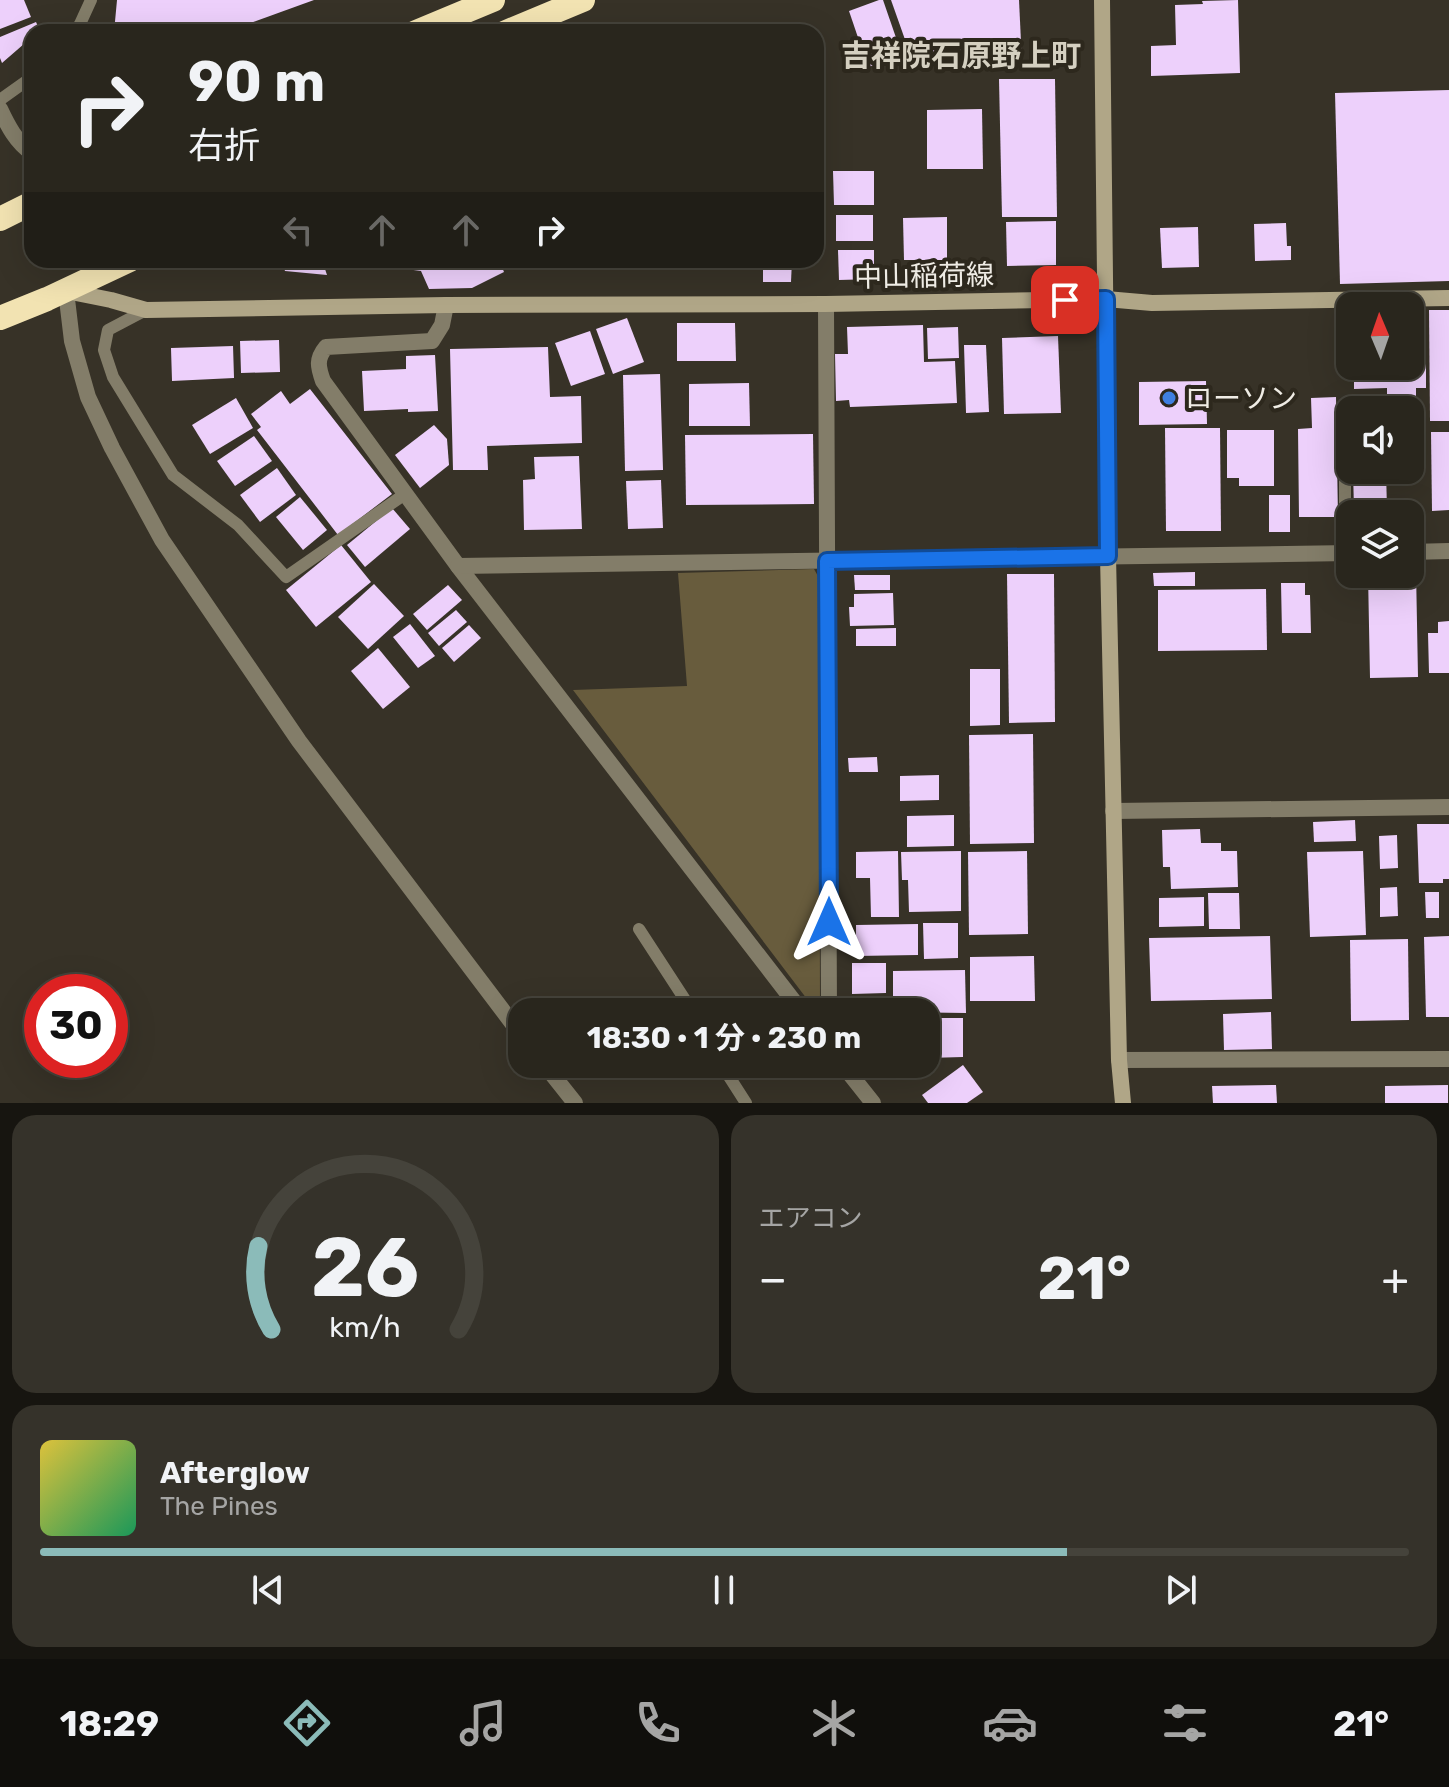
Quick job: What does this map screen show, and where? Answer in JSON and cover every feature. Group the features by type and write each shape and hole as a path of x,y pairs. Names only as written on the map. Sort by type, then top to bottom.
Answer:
{"highway":[{"path":"435,24 493,0"},
{"path":"525,24 583,0"},
{"path":"0,218 24,207"},
{"path":"0,318 113,268"}],"main road":[{"path":"1102,0 1108,556 1119,1060 1123,1103"},
{"name":"中山稲荷線","path":"56,295 111,300 146,310 1449,298"}],"street":[{"path":"0,109 24,147"},
{"path":"56,295 88,397 162,540 299,741 508,1017"},
{"path":"826,304 829,998"},
{"path":"446,305 442,325 432,341 326,347 317,365 323,381 458,566 791,998"},
{"path":"1424,552 1449,551"},
{"path":"458,566 1336,553"},
{"path":"1113,811 1449,807"},
{"path":"1119,1060 1449,1059"},
{"path":"555,1078 575,1103"},
{"path":"853,1078 873,1103"}],"lane":[{"path":"80,24 91,0"},
{"path":"0,100 24,83"},
{"path":"146,310 108,330 104,350 113,377 173,475 238,525 286,577 405,494"},
{"path":"639,929 684,998"},
{"path":"730,1078 746,1103"}],"shaded area":[{"path":"814,569 819,578 820,998 806,998 573,690 687,686 678,573"}],"building":[{"path":"0,0 24,0 31,17 0,29"},
{"path":"117,0 314,0 248,24 115,24"},
{"path":"883,0 902,55 868,67 849,11"},
{"path":"891,0 1019,0 1022,63 914,65"},
{"path":"1238,0 1240,73 1151,76 1151,46 1176,45 1175,5"},
{"path":"24,27 24,44 2,63 0,58 0,37"},
{"path":"999,79 1055,79 1057,217 1002,217"},
{"path":"1449,90 1449,281 1340,284 1335,93"},
{"path":"982,109 983,169 927,169 927,110"},
{"path":"833,171 874,171 874,205 834,205"},
{"path":"836,215 873,215 873,241 836,241"},
{"path":"947,217 947,260 904,260 903,218"},
{"path":"1056,221 1056,265 1007,266 1006,222"},
{"path":"1286,223 1291,260 1255,261 1254,224"},
{"path":"1198,227 1199,267 1162,268 1160,228"},
{"path":"838,250 874,250 874,279 839,280"},
{"path":"284,268 325,268 327,275 285,271"},
{"path":"398,268 502,268 504,272 472,288 429,289 421,271"},
{"path":"763,268 792,268 791,282 763,282"},
{"path":"1429,310 1449,310 1449,421 1430,421"},
{"path":"627,318 644,362 613,374 596,329"},
{"path":"677,323 735,323 736,361 677,361"},
{"path":"923,325 924,362 955,361 957,403 850,407 849,400 836,401 835,354 848,354 847,327"},
{"path":"958,327 959,358 928,359 927,328"},
{"path":"590,331 605,374 571,386 555,343"},
{"path":"1058,336 1061,413 1004,414 1002,338"},
{"path":"279,340 280,372 241,373 240,341"},
{"path":"964,345 986,345 989,412 966,413"},
{"path":"1426,345 1426,388 1416,388 1416,396 1387,396 1387,388 1354,389 1354,380 1424,380"},
{"path":"233,346 234,378 172,381 171,348"},
{"path":"548,347 550,397 581,396 582,443 487,446 488,470 453,470 450,349"},
{"path":"435,355 438,411 364,411 362,371 406,369 406,356"},
{"path":"660,374 663,470 625,471 623,375"},
{"path":"1206,381 1207,424 1139,425 1139,382"},
{"path":"749,383 750,426 689,426 689,384"},
{"path":"310,389 392,494 338,535 257,430 261,427 251,414 281,391 290,404"},
{"path":"1336,397 1336,517 1299,517 1298,429 1312,428 1311,398"},
{"path":"236,398 253,428 210,454 192,425"},
{"path":"434,425 447,439 449,465 420,488 395,455"},
{"path":"1165,428 1220,428 1221,531 1166,531"},
{"path":"1227,430 1274,430 1274,486 1239,486 1239,478 1227,478"},
{"path":"1431,432 1449,432 1449,510 1432,511"},
{"path":"813,434 814,504 686,505 685,435"},
{"path":"254,436 272,461 235,486 217,461"},
{"path":"579,456 582,529 524,530 523,480 535,479 534,457"},
{"path":"277,468 296,495 260,522 240,495"},
{"path":"661,480 663,528 628,529 626,481"},
{"path":"1353,484 1386,484 1387,500 1354,500"},
{"path":"1269,495 1290,495 1290,532 1269,532"},
{"path":"300,497 327,530 303,550 276,517"},
{"path":"392,508 410,529 365,567 347,545"},
{"path":"341,545 371,582 316,627 286,590"},
{"path":"1195,572 1195,586 1154,586 1153,573"},
{"path":"1007,574 1054,574 1055,722 1009,723"},
{"path":"854,575 890,575 890,590 855,590"},
{"path":"1281,583 1305,583 1305,595 1310,595 1311,633 1282,633"},
{"path":"374,584 404,616 368,649 338,617"},
{"path":"448,585 462,600 427,630 413,614"},
{"path":"1368,588 1416,588 1418,677 1370,678"},
{"path":"1266,589 1267,650 1158,651 1158,590"},
{"path":"893,593 894,625 850,626 849,607 854,607 854,594"},
{"path":"456,610 467,622 439,646 428,633"},
{"path":"1449,621 1449,673 1429,673 1428,633 1438,633 1438,622"},
{"path":"410,624 435,656 418,668 393,637"},
{"path":"469,625 481,638 454,662 442,648"},
{"path":"896,628 896,646 856,646 856,629"},
{"path":"378,648 410,687 383,709 351,671"},
{"path":"970,669 1000,669 1000,725 970,726"},
{"path":"1033,734 1034,843 970,844 969,735"},
{"path":"877,757 878,772 849,772 848,758"},
{"path":"939,775 939,800 900,801 900,776"},
{"path":"954,815 954,846 907,847 907,816"},
{"path":"1355,820 1356,841 1314,842 1313,822"},
{"path":"1417,824 1449,824 1449,879 1443,879 1443,883 1419,883"},
{"path":"1200,829 1201,843 1221,843 1221,851 1237,851 1238,887 1171,889 1170,867 1163,867 1162,830"},
{"path":"1397,835 1398,868 1380,869 1379,836"},
{"path":"898,851 899,917 871,917 870,878 856,878 856,852"},
{"path":"961,851 961,911 909,912 908,880 902,880 901,852"},
{"path":"1027,851 1028,934 969,935 968,852"},
{"path":"1363,851 1366,935 1310,937 1307,852"},
{"path":"1397,887 1398,916 1380,917 1380,888"},
{"path":"1425,892 1439,892 1439,918 1426,918"},
{"path":"1208,893 1239,893 1240,929 1209,929"},
{"path":"1204,897 1204,926 1159,927 1159,898"},
{"path":"923,923 958,923 958,958 924,959"},
{"path":"918,924 918,955 856,956 856,925"},
{"path":"1270,936 1272,999 1151,1001 1149,938"},
{"path":"1449,936 1449,1017 1426,1017 1424,937"},
{"path":"1408,939 1409,1020 1351,1021 1350,940"},
{"path":"1034,956 1035,1001 970,1001 970,957"},
{"path":"852,963 886,963 886,993 852,994"},
{"path":"965,970 966,1013 940,1013 940,998 893,998 893,971"},
{"path":"1271,1012 1272,1049 1224,1050 1223,1014"},
{"path":"940,1018 963,1018 963,1057 940,1058"},
{"path":"963,1065 983,1092 967,1103 928,1103 922,1095"},
{"path":"1276,1085 1277,1103 1213,1103 1212,1086"},
{"path":"1448,1085 1448,1103 1385,1103 1385,1086"}],"place":[{"name":"ローソン","path":"1169,398"}],"district":[{"name":"吉祥院石原野上町","path":"961,56"}],"route":[{"path":"829,922 827,561 1108,556 1106,299 1065,300"}]}
